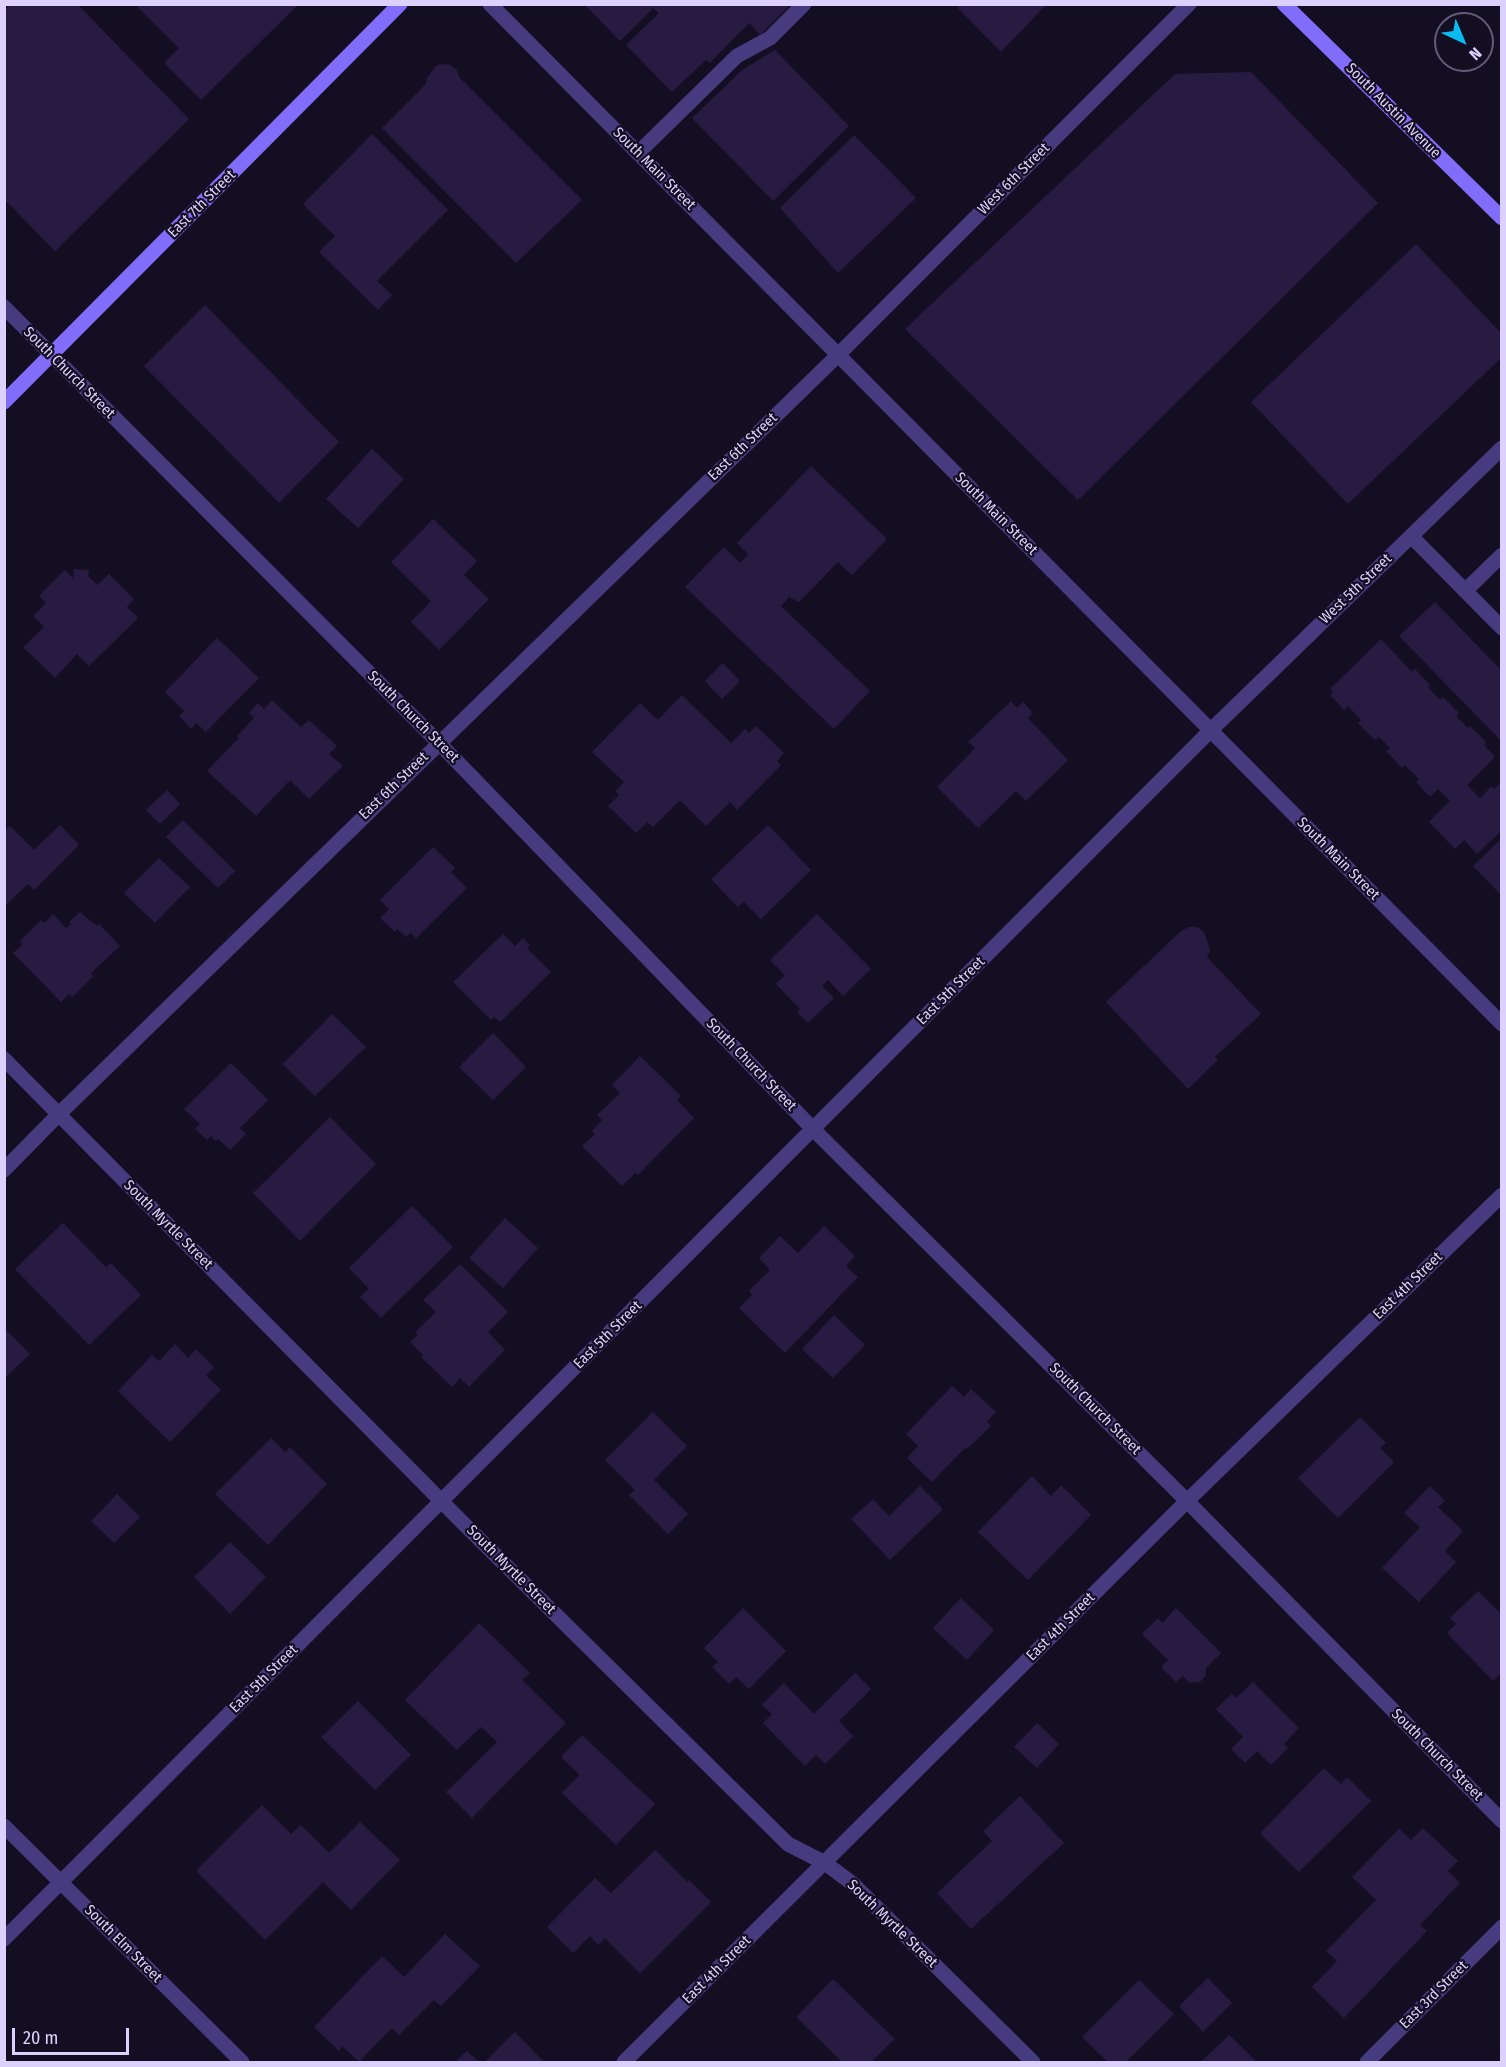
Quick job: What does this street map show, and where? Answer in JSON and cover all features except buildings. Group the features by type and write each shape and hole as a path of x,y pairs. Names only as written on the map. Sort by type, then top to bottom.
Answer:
{"street":[{"name":"East 7th Street","path":"4,402 400,4"},
{"name":"South Main Street","path":"490,4 1502,1024"},
{"path":"638,153 737,56 770,38 804,4"},
{"name":"West 6th Street","path":"838,355 1189,4"},
{"name":"South Austin Avenue","path":"1284,4 1502,218"},
{"name":"South Church Street","path":"4,307 439,743 814,1130 1187,1501 1502,1821"},
{"name":"East 6th Street","path":"4,1170 838,355"},
{"name":"West 5th Street","path":"1211,730 1502,448"},
{"path":"1411,536 1502,628"},
{"path":"1465,591 1502,555"},
{"name":"East 5th Street","path":"4,1939 1211,730"},
{"name":"South Myrtle Street","path":"4,1059 441,1501 788,1844 825,1863 854,1884 1033,2062"},
{"name":"East 4th Street","path":"624,2062 1187,1501 1502,1195"},
{"name":"South Elm Street","path":"4,1826 242,2062"},
{"name":"East 3rd Street","path":"1367,2062 1502,1927"}]}
